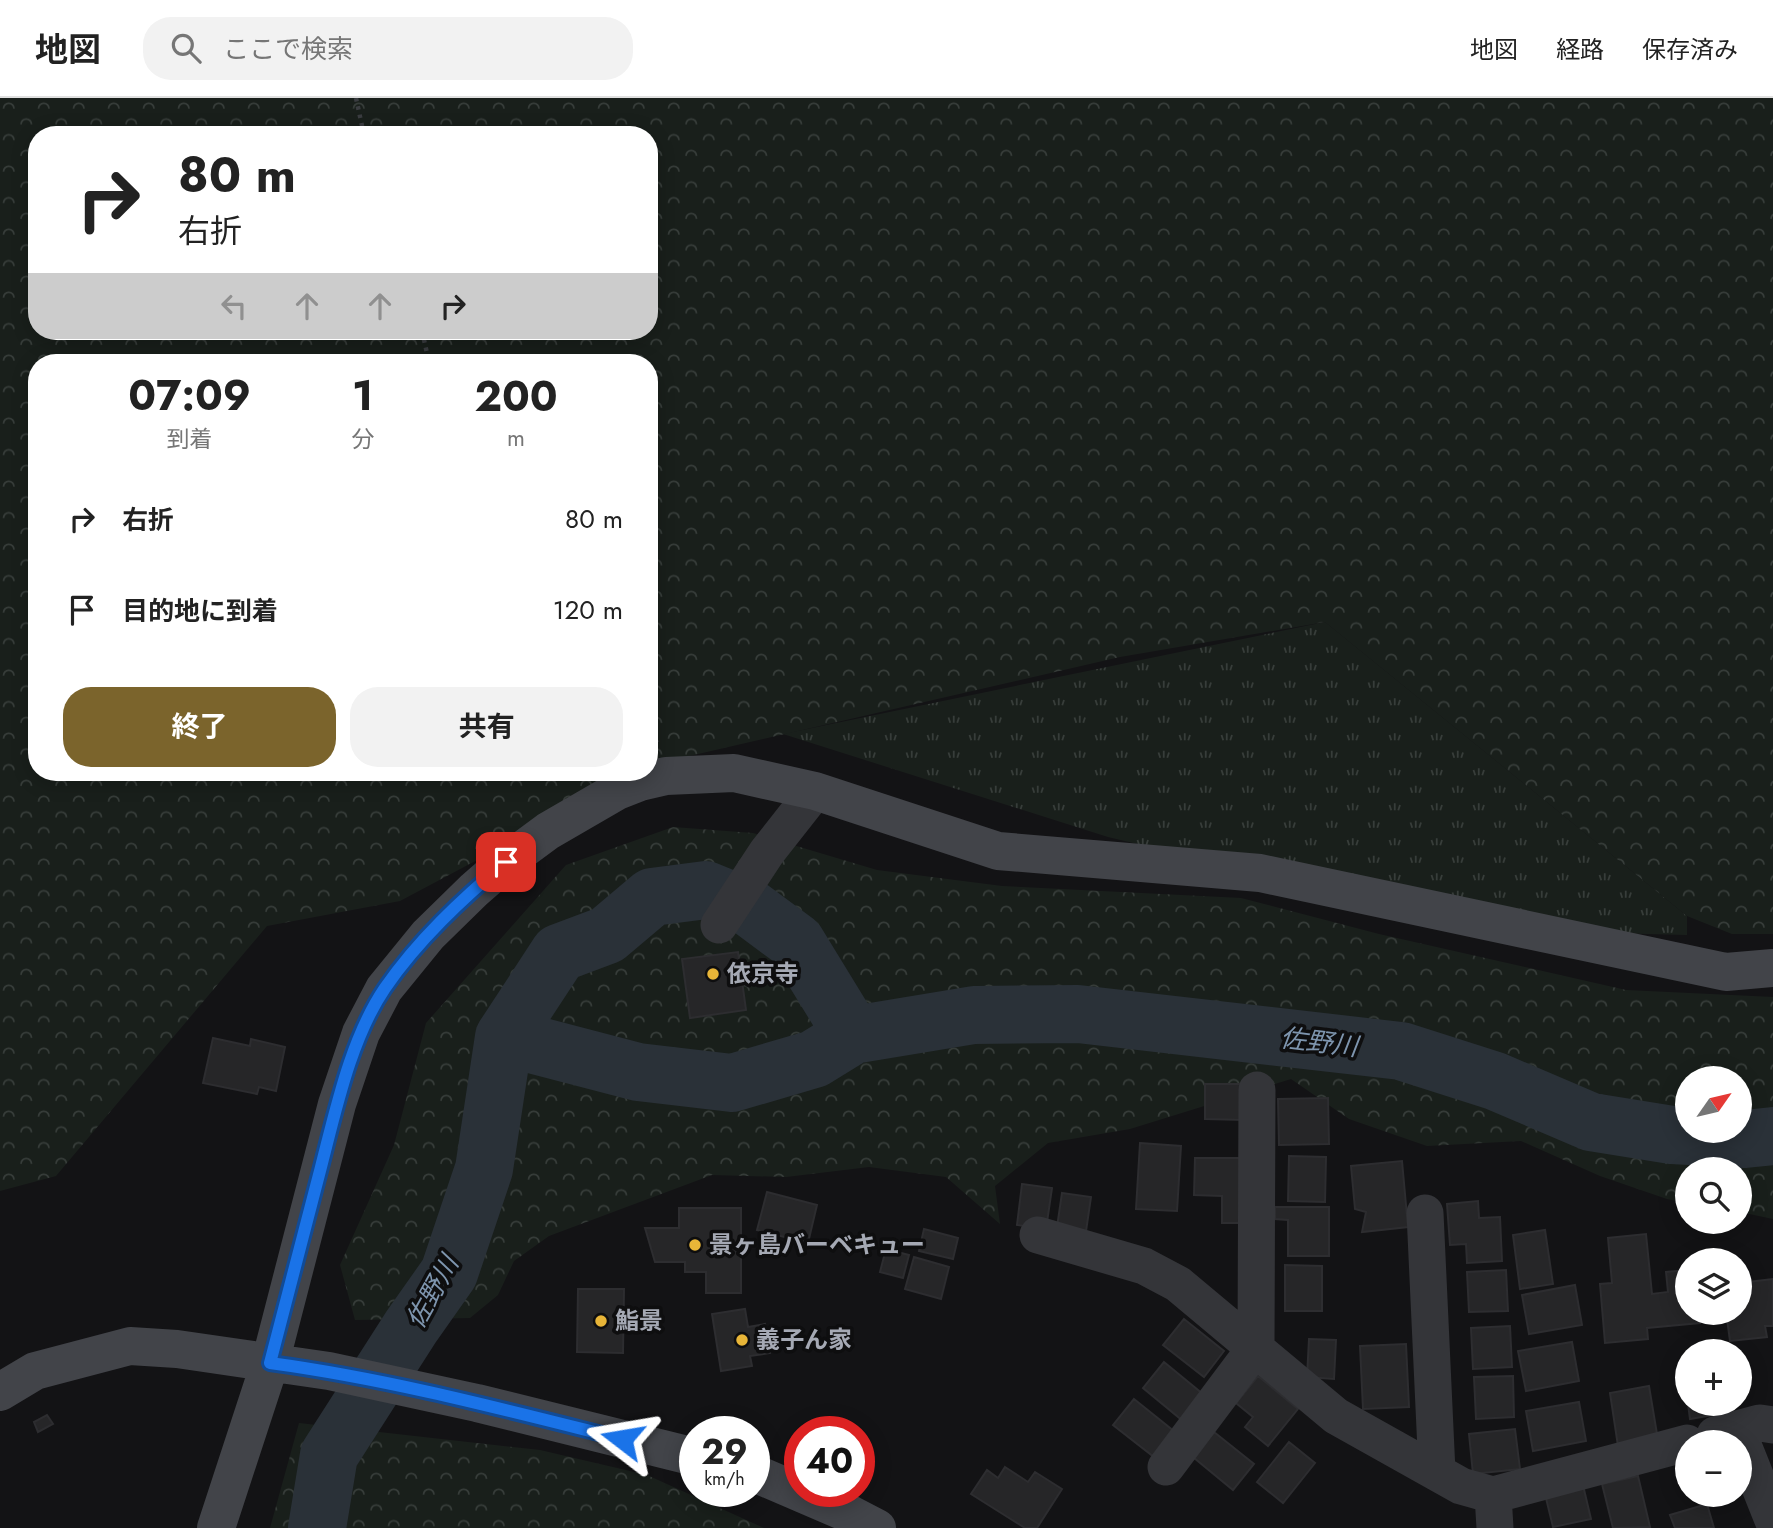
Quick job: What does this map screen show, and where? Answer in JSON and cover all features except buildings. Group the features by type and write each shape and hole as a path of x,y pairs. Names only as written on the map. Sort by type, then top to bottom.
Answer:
{"street":[{"path":"658,778 734,774 815,791 998,851 1260,873 1726,972 1773,968"},
{"path":"216,1528 270,1363 337,1104 361,1033 384,989 428,935 474,890 548,831 617,791 644,781"},
{"path":"719,925 767,852 815,791"},
{"path":"1166,1467 1256,1347 1257,1090"},
{"path":"1425,1213 1437,1472"},
{"path":"1038,1235 1144,1266 1178,1284 1336,1416 1461,1486 1494,1512 1675,1447"},
{"path":"0,1392 35,1371 130,1346 177,1349 329,1371 477,1403 679,1453"},
{"path":"1737,1430 1760,1423 1773,1425"},
{"path":"1752,1468 1773,1520"},
{"path":"770,1480 877,1528"}],"path":[{"path":"356,98 362,126"}],"green space":[{"path":"0,98 1773,98 1773,934 1732,934 1687,916 1325,622 1120,657 658,764 658,354 28,354 28,781 626,781 400,901 267,926 56,1176 0,1191"},
{"path":"1325,622 1687,916 1687,935 1532,931 1260,873 1108,837 783,734"},
{"path":"673,827 753,833 877,870 1002,886 1241,898 1379,934 1626,990 1773,997 1773,1219 1752,1215 1752,1157 1675,1157 1675,1201 1600,1176 1521,1141 1427,1146 1349,1119 1291,1079 1130,1129 1048,1143 995,1186 1000,1224 946,1177 869,1167 786,1177 712,1175 549,1236 514,1261 498,1295 470,1318 355,1320 340,1265 394,1145 426,1023 566,865"},
{"path":"299,1423 540,1450 647,1475 679,1489 679,1507 718,1507 764,1528 270,1528"}],"waterway":[{"name":"佐野川","path":"317,1528 329,1455 449,1273 484,1169 504,1037 559,953 607,935 652,897 706,890 750,908 796,942 853,1035"},
{"name":"佐野川","path":"504,1037 638,1072 732,1083 814,1059 853,1035 974,1015 1078,1014 1401,1051 1495,1081 1591,1122 1672,1135 1745,1139 1773,1136"}],"place":[{"name":"依京寺","path":"713,974"},
{"name":"景ヶ島バーベキュー","path":"695,1245"},
{"name":"鮨景","path":"601,1321"},
{"name":"義子ん家","path":"742,1340"}],"route":[{"path":"506,862 428,935 384,989 361,1033 337,1104 270,1363 329,1371 477,1403 622,1439"}]}
